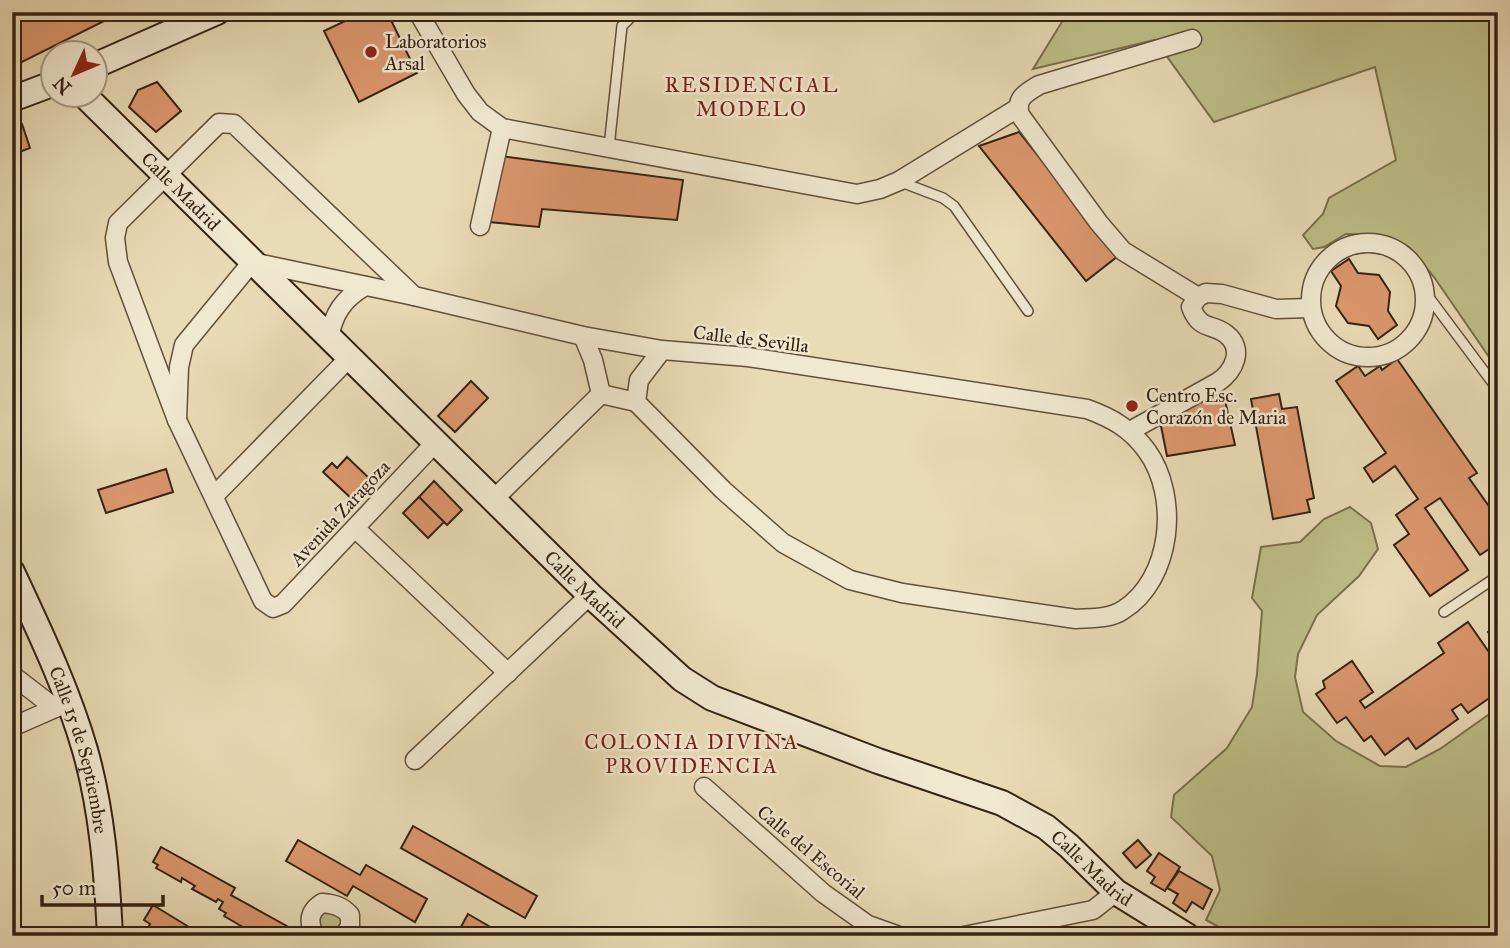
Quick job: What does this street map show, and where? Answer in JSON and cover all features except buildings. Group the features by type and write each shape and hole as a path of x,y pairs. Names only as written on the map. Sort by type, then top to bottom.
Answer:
{"street":[{"path":"108,60 217,12"},
{"path":"418,12 466,94 480,112 502,128 857,194 899,181 1018,108"},
{"path":"1192,39 1039,85 1024,94 1018,108 1020,115 1099,223 1124,251 1198,297"},
{"path":"12,99 38,89"},
{"name":"Calle Madrid","path":"97,108 435,443 682,679 712,698 878,761 1002,803 1046,827 1116,892 1187,936"},
{"path":"349,358 214,496 177,420 118,262 115,238 118,223 219,123 234,124 414,296"},
{"path":"480,226 502,128"},
{"path":"1360,242 1382,244 1403,254 1418,271 1425,292 1424,315 1414,335 1397,350 1376,358 1353,356 1333,346 1318,329 1310,308 1312,285 1321,265 1338,250 1360,242"},
{"path":"177,420 179,366 184,345 252,262"},
{"name":"Calle de Sevilla","path":"252,262 662,350 748,357 1087,409 1111,418 1130,432"},
{"path":"329,339 332,322 339,307 365,286"},
{"path":"601,394 636,402 723,490 783,543 850,580 902,593 1076,619 1102,617 1121,611 1139,597 1155,576 1165,547 1167,515 1160,476 1148,453 1130,432 1218,382 1230,374 1236,363 1235,346 1226,334 1210,328 1195,317 1191,307 1198,297 1206,293 1222,294 1276,309 1310,308"},
{"path":"583,335 593,360 601,394"},
{"path":"636,402 639,380 662,350"},
{"path":"494,499 601,394"},
{"name":"Avenida Zaragoza","path":"214,496 263,601 274,608 283,604 435,443"},
{"path":"355,528 508,673"},
{"name":"Calle 15 de Septiembre","path":"12,572 62,705 85,752 103,855 110,936"},
{"path":"415,760 590,594"},
{"path":"12,676 62,705"},
{"path":"12,727 62,705"},
{"name":"Calle del Escorial","path":"704,787 823,893 868,925 899,936"},
{"path":"964,936 1093,910 1116,892"},
{"path":"314,936 309,923 311,914 322,903 333,904 350,915 350,927 342,936"}],"lane":[{"path":"609,148 622,26 630,18 630,12"},
{"path":"899,181 943,198 954,206 1028,311"},
{"path":"1425,292 1498,390"},
{"path":"1444,612 1498,576"}],"green space":[{"path":"1068,12 1498,12 1498,370 1434,277 1409,247 1379,235 1346,234 1324,247 1313,249 1303,235 1323,214 1329,198 1396,160 1375,67 1214,122 1155,40 1033,69"},
{"path":"1350,507 1371,523 1378,549 1359,576 1317,615 1298,654 1295,677 1303,712 1336,741 1380,766 1406,767 1440,749 1498,708 1498,931 1495,936 1235,936 1206,920 1220,890 1212,856 1171,817 1174,795 1227,748 1252,707 1262,611 1252,598 1261,547 1300,542 1324,519"},
{"path":"320,912 338,914 343,921 335,936 320,936 317,929"}],"place":[{"name":"Laboratorios Arsal","path":"371,52"},
{"name":"Centro Esc. Corazón de Maria","path":"1132,406"}],"district":[{"name":"RESIDENCIAL MODELO","path":"752,97"},
{"name":"COLONIA DIVINA PROVIDENCIA","path":"692,754"}]}
